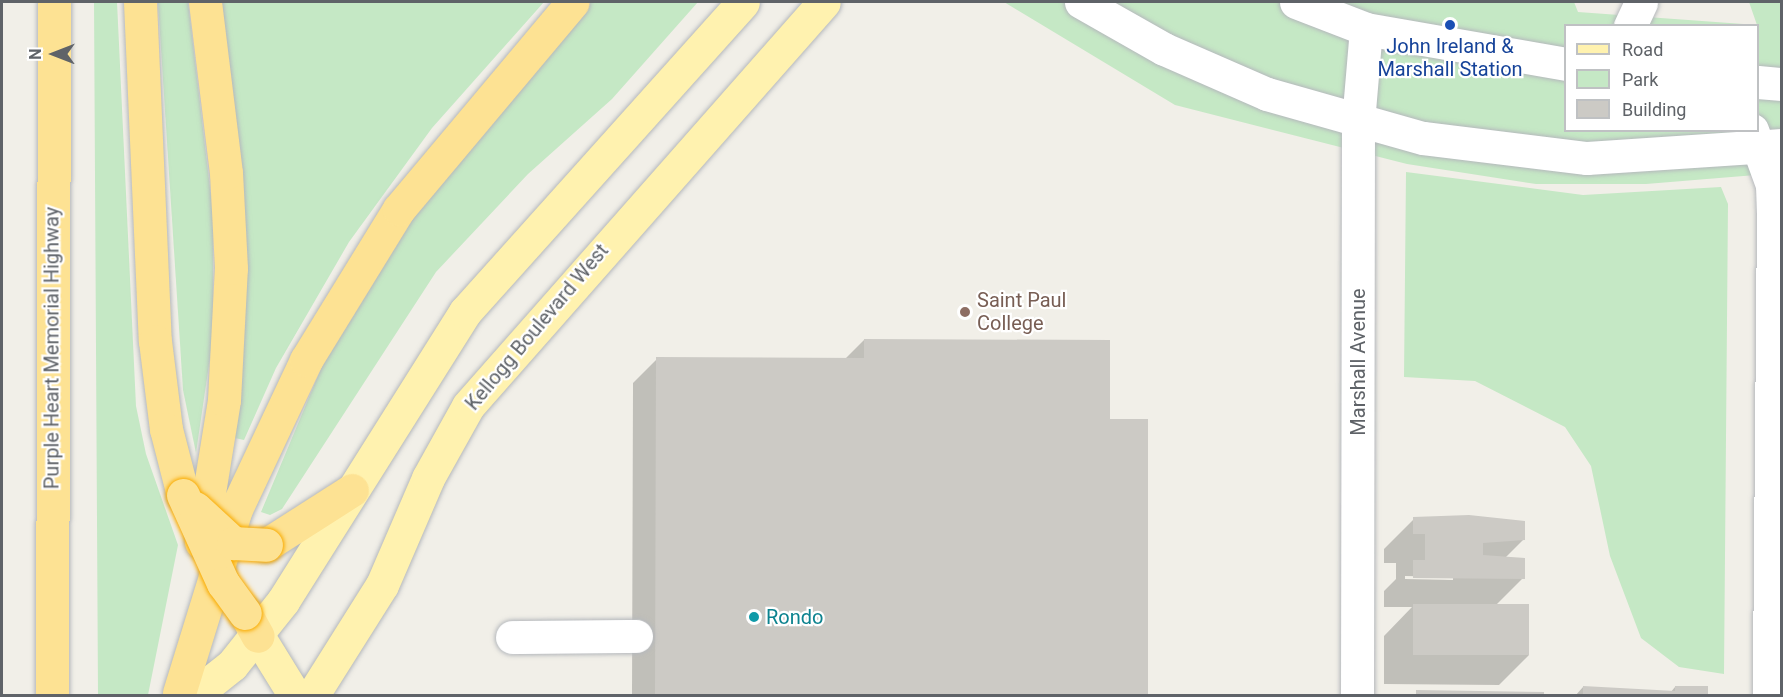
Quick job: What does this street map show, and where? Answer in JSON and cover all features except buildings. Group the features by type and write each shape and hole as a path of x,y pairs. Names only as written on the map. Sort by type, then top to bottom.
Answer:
{"highway":[{"name":"Purple Heart Memorial Highway","path":"52,696 54,2"},
{"path":"140,2 161,394 183,495 223,583 251,624"},
{"path":"183,695 228,357 226,172 205,2"},
{"path":"183,695 236,509 306,360 405,201 573,2"},
{"path":"183,495 233,543 266,545 352,490"}],"main road":[{"path":"183,695 232,665 251,624 352,490 465,312 743,2"},
{"name":"Kellogg Boulevard West","path":"312,696 376,596 428,478 468,406 824,2"},
{"path":"251,624 295,696"}],"street":[{"path":"1081,2 1214,72 1358,122 1477,148 1587,158 1765,141 1773,212 1768,696"},
{"path":"1296,2 1366,29 1564,64"},
{"path":"1630,24 1641,2"},
{"name":"Marshall Avenue","path":"1357,696 1358,122 1366,29"},
{"path":"1759,82 1782,84"},
{"path":"512,638 636,636"}],"green space":[{"path":"94,2 117,2 136,406 146,454 178,545 148,695 98,695"},
{"path":"158,2 188,2 213,214 213,337 196,453 183,390"},
{"path":"214,2 544,2 432,128 349,242 276,368 244,440 230,437"},
{"path":"588,2 698,2 612,99 528,174 436,272 282,509 270,515 261,512 328,352 406,226"},
{"path":"1004,2 1574,2 1578,12 1743,24 1564,24 1564,132 1759,132 1759,24 1757,24 1749,2 1781,2 1781,173 1646,184 1536,184 1407,164 1175,105"},
{"path":"1406,172 1583,195 1721,187 1728,204 1724,674 1679,667 1641,638 1610,556 1591,466 1565,427 1475,381 1404,377"}],"place":[{"name":"John Ireland & Marshall Station","path":"1450,25"},
{"name":"Saint Paul College","path":"965,312"},
{"name":"Rondo","path":"754,617"}]}
